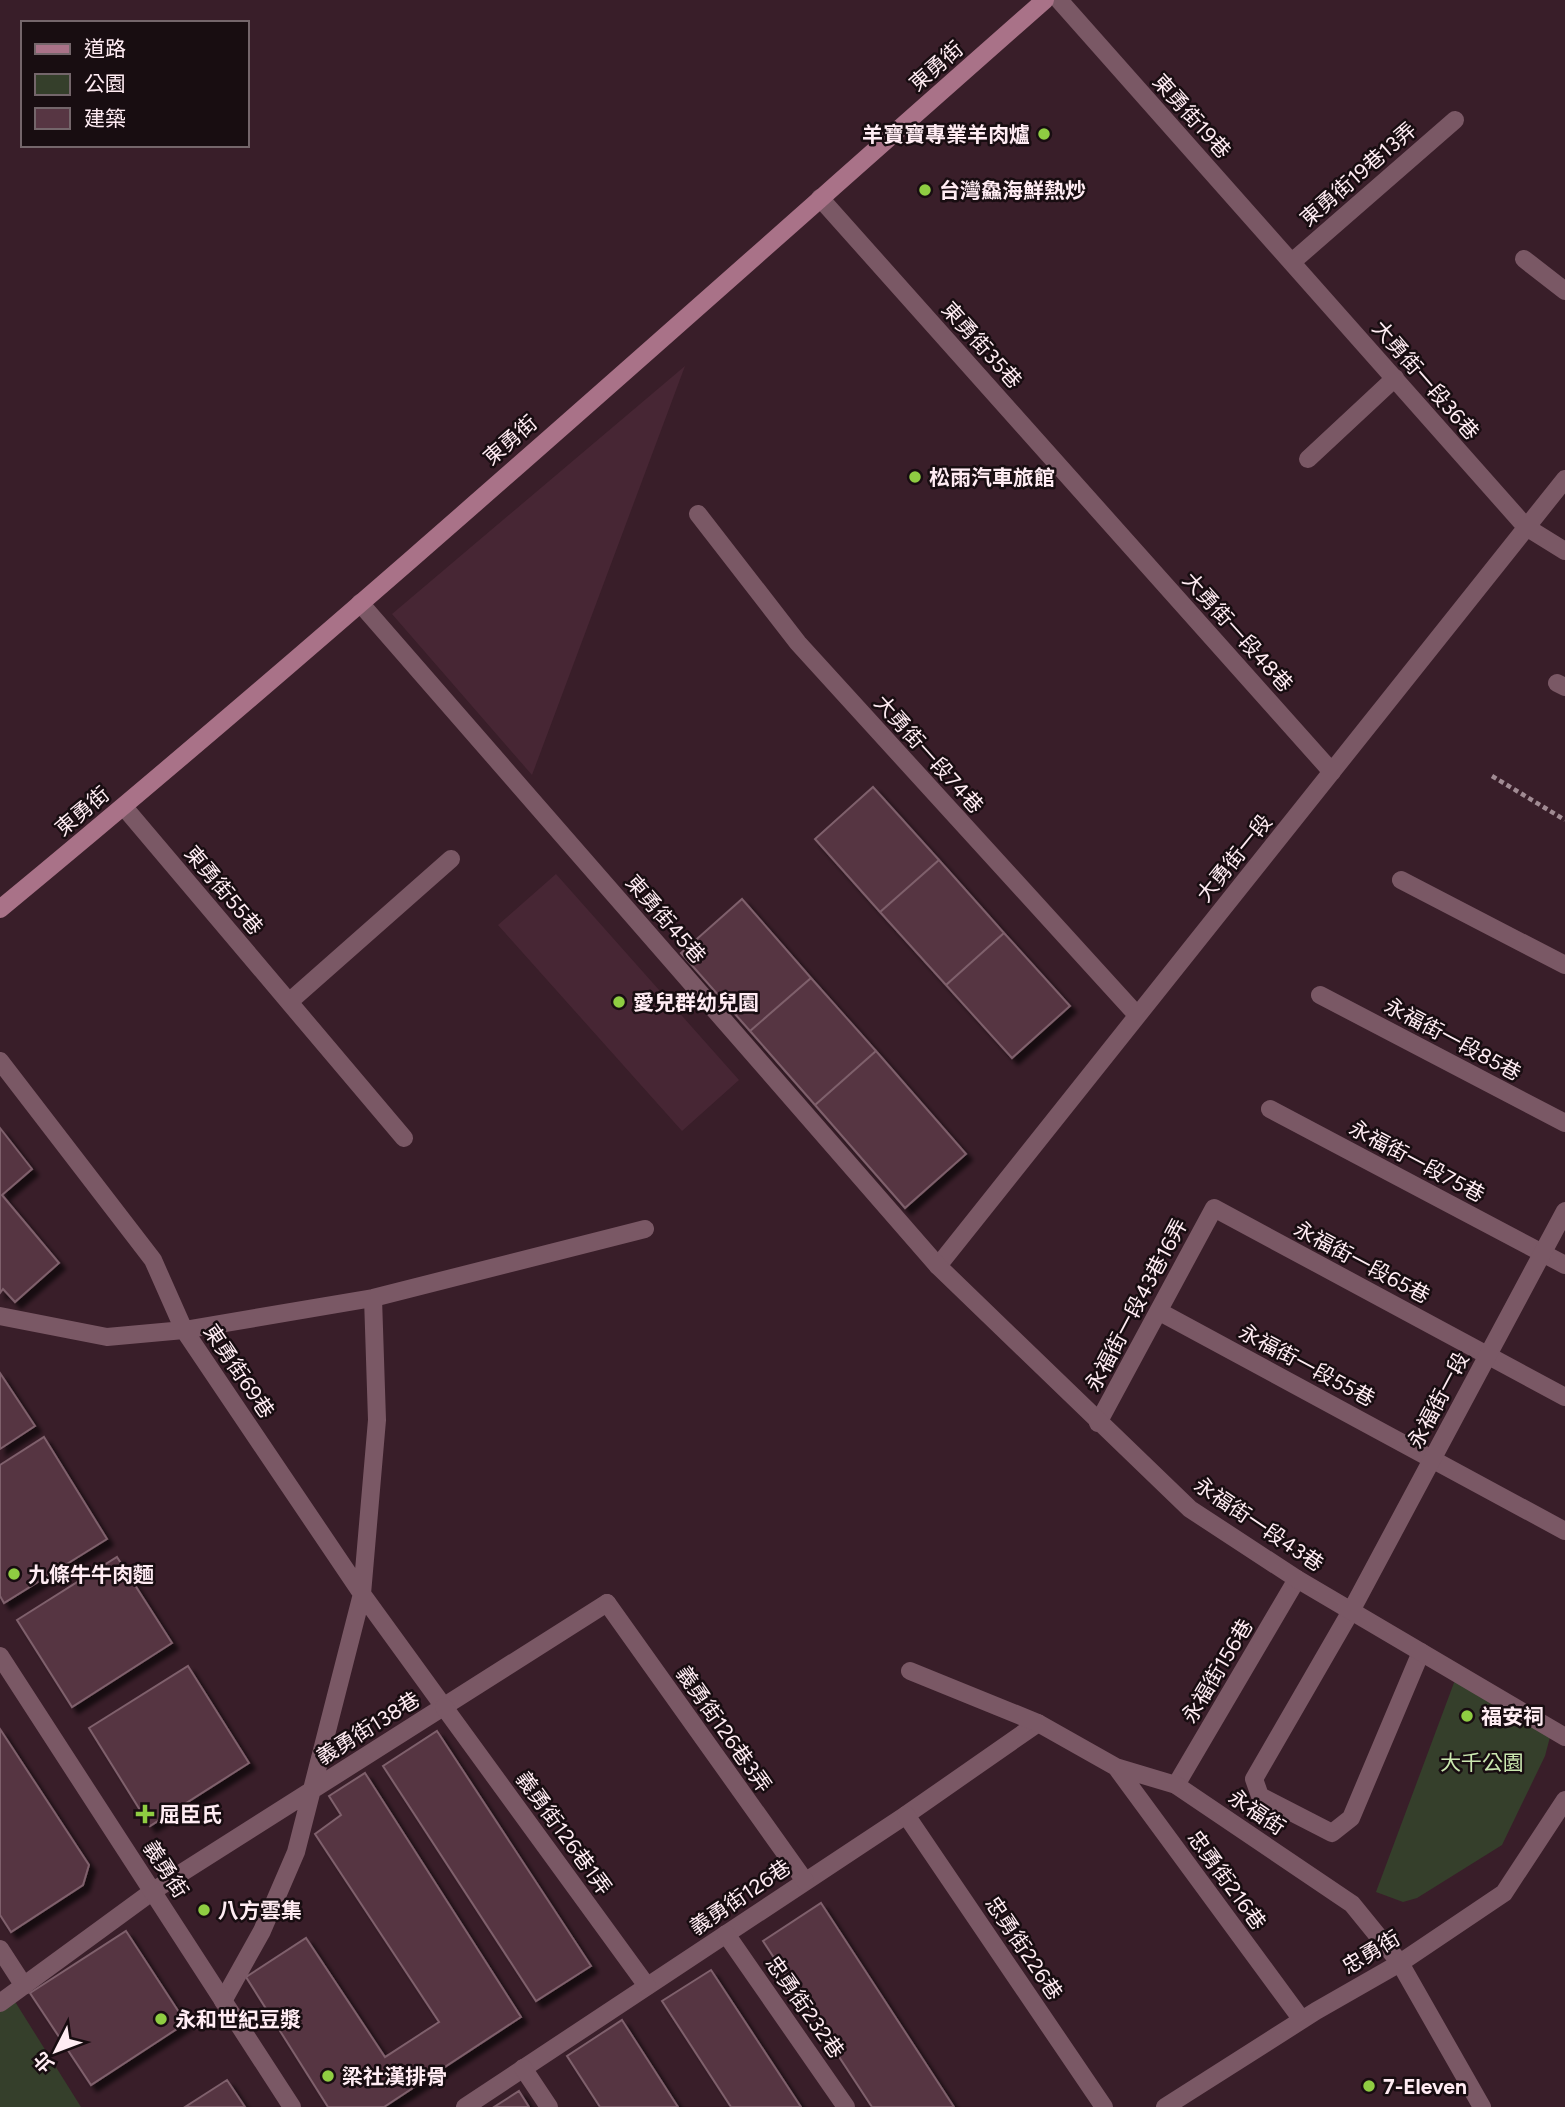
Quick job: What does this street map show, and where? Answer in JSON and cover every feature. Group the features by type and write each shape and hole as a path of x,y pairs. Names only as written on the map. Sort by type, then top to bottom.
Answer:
{"street":[{"name":"東勇街","path":"0,909 124,807 360,603 1045,0"},
{"name":"東勇街19巷","path":"1059,0 1292,262"},
{"name":"東勇街19巷13弄","path":"1292,262 1455,120"},
{"name":"東勇街35巷","path":"820,198 1110,523"},
{"path":"1524,260 1565,291"},
{"name":"大勇街一段36巷","path":"1292,262 1526,527 1565,551"},
{"path":"1308,459 1395,378"},
{"name":"大勇街一段","path":"937,1266 1565,479"},
{"name":"大勇街一段74巷","path":"698,514 798,643 1137,1015"},
{"name":"大勇街一段48巷","path":"1110,523 1332,772"},
{"name":"東勇街45巷","path":"360,603 937,1266"},
{"name":"東勇街55巷","path":"124,807 404,1138"},
{"path":"289,1002 451,859"},
{"path":"1401,880 1565,965"},
{"name":"永福街一段85巷","path":"1320,995 1565,1123"},
{"name":"東勇街69巷","path":"0,1061 153,1260 184,1330 362,1594 444,1707"},
{"name":"永福街一段75巷","path":"1270,1109 1565,1265"},
{"name":"永福街一段43巷16弄","path":"1098,1423 1214,1208"},
{"name":"永福街一段65巷","path":"1214,1208 1565,1397"},
{"name":"永福街一段","path":"1421,1652 1351,1818 1332,1833 1260,1796 1254,1779 1351,1611 1565,1211"},
{"path":"0,1316 107,1337 184,1330 373,1298 645,1229"},
{"name":"永福街一段43巷","path":"937,1266 1190,1509 1297,1579 1565,1737"},
{"path":"223,2001 262,1931 296,1852 362,1594 377,1420 373,1298"},
{"name":"永福街一段55巷","path":"1160,1312 1565,1531"},
{"name":"永福街156巷","path":"1176,1785 1297,1579"},
{"name":"義勇街138巷","path":"0,2003 153,1891 607,1603"},
{"name":"義勇街126巷3弄","path":"607,1603 805,1881"},
{"name":"義勇街","path":"0,1657 292,2107"},
{"name":"永福街","path":"910,1671 1038,1723 1116,1767 1176,1785 1353,1904 1400,1963 1482,2107"},
{"name":"義勇街126巷1弄","path":"444,1707 647,1986"},
{"name":"義勇街126巷","path":"465,2107 906,1815 1038,1723"},
{"name":"忠勇街216巷","path":"1116,1767 1302,2020"},
{"name":"忠勇街","path":"1165,2107 1302,2020 1400,1963 1504,1893 1565,1800"},
{"name":"忠勇街226巷","path":"906,1815 1104,2107"},
{"name":"忠勇街232巷","path":"726,1934 846,2107"},
{"path":"0,1949 24,1986"},
{"path":"523,2068 549,2107"}],"path":[{"path":"1492,776 1565,820"}],"shaded area":[{"path":"685,366 657,441 532,775 392,614"},
{"name":"愛兒群幼兒園","path":"556,874 739,1080 682,1131 498,925"}],"green space":[{"name":"大千公園","path":"1455,1680 1550,1737 1545,1756 1502,1845 1417,1898 1403,1902 1376,1892"},
{"path":"9,1992 81,2107 0,2107 0,1999"}],"building":[{"path":"873,787 939,860 880,912 815,839"},
{"path":"939,860 1004,933 946,985 880,912"},
{"path":"742,899 811,978 750,1031 681,953"},
{"path":"1004,933 1070,1006 1012,1058 946,985"},
{"path":"811,978 876,1051 815,1105 750,1031"},
{"path":"876,1051 966,1154 905,1208 815,1105"},
{"path":"0,1128 32,1169 2,1195 59,1263 15,1302 3,1289 0,1293"},
{"path":"0,1373 35,1426 0,1449"},
{"path":"44,1437 107,1539 4,1603 0,1596 0,1465"},
{"path":"117,1557 172,1643 72,1707 17,1620"},
{"path":"188,1666 249,1763 150,1826 89,1728"},
{"path":"0,1729 89,1865 83,1885 11,1932 0,1915"},
{"path":"437,1731 591,1966 536,2001 383,1766"},
{"path":"365,1773 521,2017 384,2107 328,2107 246,1977 306,1938 385,2057 439,2022 315,1834 341,1815 329,1796"},
{"path":"821,1903 954,2107 872,2107 763,1941"},
{"path":"126,1931 186,2023 91,2085 30,1993"},
{"path":"711,1970 801,2107 731,2107 662,2001"},
{"path":"622,2020 678,2107 600,2107 567,2056"},
{"path":"227,2080 245,2107 185,2107"},
{"path":"519,2091 529,2107 494,2107"}],"place":[{"name":"羊寶寶專業羊肉爐","path":"1044,134"},
{"name":"台灣鱻海鮮熱炒","path":"925,190"},
{"name":"松雨汽車旅館","path":"915,477"},
{"name":"愛兒群幼兒園","path":"619,1002"},
{"name":"九條牛牛肉麵","path":"14,1574"},
{"name":"福安祠","path":"1467,1716"},
{"name":"屈臣氏","path":"145,1814"},
{"name":"八方雲集","path":"204,1910"},
{"name":"永和世紀豆漿","path":"161,2019"},
{"name":"梁社漢排骨","path":"328,2076"},
{"name":"7-Eleven","path":"1369,2086"}]}
